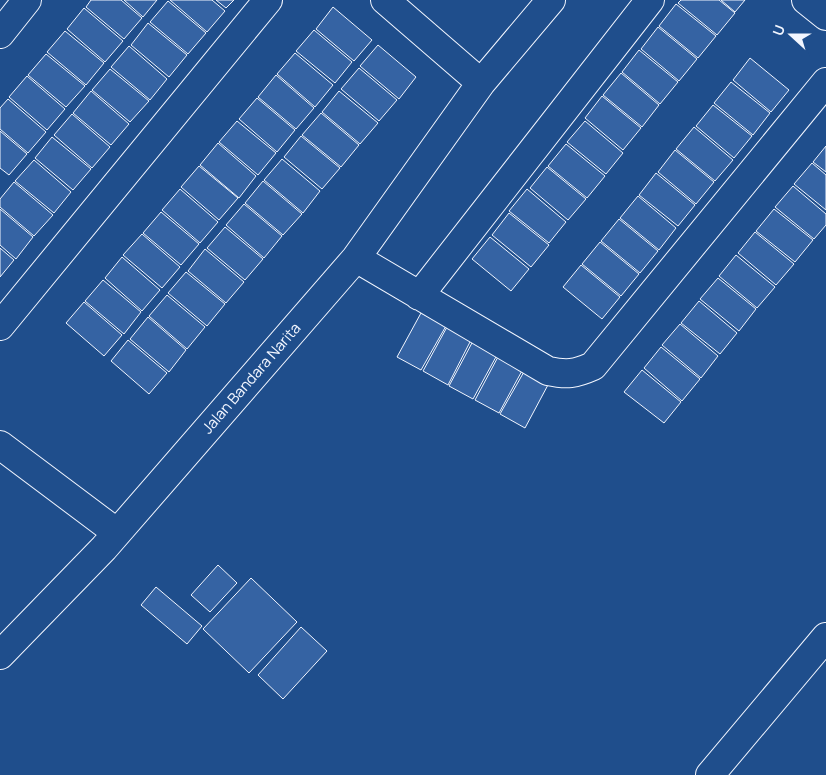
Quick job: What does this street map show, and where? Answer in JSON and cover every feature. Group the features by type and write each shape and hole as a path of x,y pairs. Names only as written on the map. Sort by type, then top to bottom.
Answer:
{"street":[{"path":"0,34 27,0"},
{"path":"0,326 268,0"},
{"path":"385,0 481,83"},
{"name":"Jalan Bandara Narita","path":"0,655 110,540 356,258 481,83 551,0"},
{"path":"419,296 650,0"},
{"path":"806,0 826,16"},
{"path":"356,258 548,371 563,374 578,373 593,366 826,82"},
{"path":"0,445 110,540"},
{"path":"710,775 826,637"}],"building":[{"path":"91,0 121,0 142,18 124,39 86,7"},
{"path":"124,0 157,0 143,17"},
{"path":"170,0 212,0 225,11 207,32"},
{"path":"216,0 234,0 226,8"},
{"path":"681,0 719,0 735,13 717,35 678,3"},
{"path":"721,0 745,0 735,12"},
{"path":"168,1 206,33 188,54 150,22"},
{"path":"676,4 716,36 698,58 659,26"},
{"path":"333,7 372,40 354,61 316,29"},
{"path":"84,8 123,41 105,62 67,29"},
{"path":"148,23 187,55 169,77 131,45"},
{"path":"658,27 697,59 679,81 641,49"},
{"path":"314,30 352,62 335,83 296,51"},
{"path":"65,31 104,63 86,85 47,52"},
{"path":"378,45 416,77 399,99 360,66"},
{"path":"129,46 167,79 150,100 111,67"},
{"path":"639,50 678,82 660,104 622,72"},
{"path":"295,53 333,85 315,107 277,74"},
{"path":"46,54 85,86 66,107 28,75"},
{"path":"750,58 789,90 771,112 733,80"},
{"path":"359,68 397,100 379,121 341,89"},
{"path":"110,69 149,101 130,122 92,90"},
{"path":"621,73 659,105 642,127 603,95"},
{"path":"276,75 314,108 296,129 258,97"},
{"path":"27,76 65,109 47,130 9,97"},
{"path":"731,82 770,113 753,135 714,103"},
{"path":"91,91 129,124 111,145 73,113"},
{"path":"339,91 378,123 360,144 322,112"},
{"path":"602,96 641,128 623,150 585,118"},
{"path":"257,98 295,130 277,152 239,119"},
{"path":"8,99 46,132 28,153 0,129 0,108"},
{"path":"713,105 752,136 734,158 696,126"},
{"path":"321,113 359,145 341,167 302,135"},
{"path":"72,114 110,147 92,168 54,135"},
{"path":"237,121 276,153 258,175 219,142"},
{"path":"585,121 623,153 606,174 567,142"},
{"path":"694,127 733,160 715,181 676,149"},
{"path":"0,131 27,154 9,175 0,168"},
{"path":"301,136 340,168 322,189 284,157"},
{"path":"52,137 91,169 73,190 35,158"},
{"path":"218,143 256,176 239,198 200,165"},
{"path":"566,144 605,176 587,198 548,166"},
{"path":"826,146 826,172 813,162"},
{"path":"675,150 714,182 696,204 658,172"},
{"path":"282,159 320,191 303,213 264,180"},
{"path":"34,160 71,192 54,213 15,181"},
{"path":"812,163 826,175 826,210 794,184"},
{"path":"199,166 238,198 219,220 181,187"},
{"path":"547,167 586,199 568,220 530,188"},
{"path":"656,173 695,205 678,226 639,195"},
{"path":"263,181 302,214 283,235 245,203"},
{"path":"14,182 53,215 34,236 0,207 0,199"},
{"path":"793,186 826,214 826,225 814,239 775,207"},
{"path":"180,189 218,222 200,243 162,210"},
{"path":"527,189 566,222 549,243 509,211"},
{"path":"638,196 676,228 659,250 620,218"},
{"path":"244,204 282,236 264,258 226,225"},
{"path":"0,209 33,237 16,259 0,245"},
{"path":"774,209 813,240 795,262 756,231"},
{"path":"161,212 199,244 181,265 143,233"},
{"path":"509,213 549,245 531,267 492,235"},
{"path":"619,219 658,251 640,273 601,241"},
{"path":"225,227 263,259 245,280 207,248"},
{"path":"755,232 794,264 776,285 738,253"},
{"path":"142,234 180,267 162,288 123,255"},
{"path":"490,237 529,269 511,291 472,259"},
{"path":"600,242 639,274 621,296 582,264"},
{"path":"0,248 14,260 0,277"},
{"path":"205,249 244,282 226,303 188,271"},
{"path":"736,255 775,287 757,308 719,276"},
{"path":"122,257 160,290 142,311 105,278"},
{"path":"581,265 620,297 602,319 563,287"},
{"path":"186,272 225,304 207,326 168,293"},
{"path":"718,278 756,309 739,331 700,299"},
{"path":"103,280 141,312 124,334 85,301"},
{"path":"167,295 205,327 187,349 149,316"},
{"path":"699,301 737,333 720,354 681,323"},
{"path":"84,302 122,335 104,356 66,323"},
{"path":"421,313 446,326 421,370 397,357"},
{"path":"148,317 186,350 169,372 130,339"},
{"path":"680,324 718,356 701,378 662,345"},
{"path":"447,327 471,340 448,385 423,371"},
{"path":"128,340 167,373 149,394 111,361"},
{"path":"473,341 497,355 473,399 449,386"},
{"path":"661,347 700,379 682,401 644,368"},
{"path":"499,355 523,369 499,413 475,400"},
{"path":"525,370 549,383 525,428 500,414"},
{"path":"642,370 681,402 664,423 624,392"},
{"path":"218,565 237,583 210,612 191,595"},
{"path":"251,578 297,622 249,673 203,629"},
{"path":"156,587 202,626 187,644 141,605"},
{"path":"301,627 327,651 283,699 258,675"}]}
